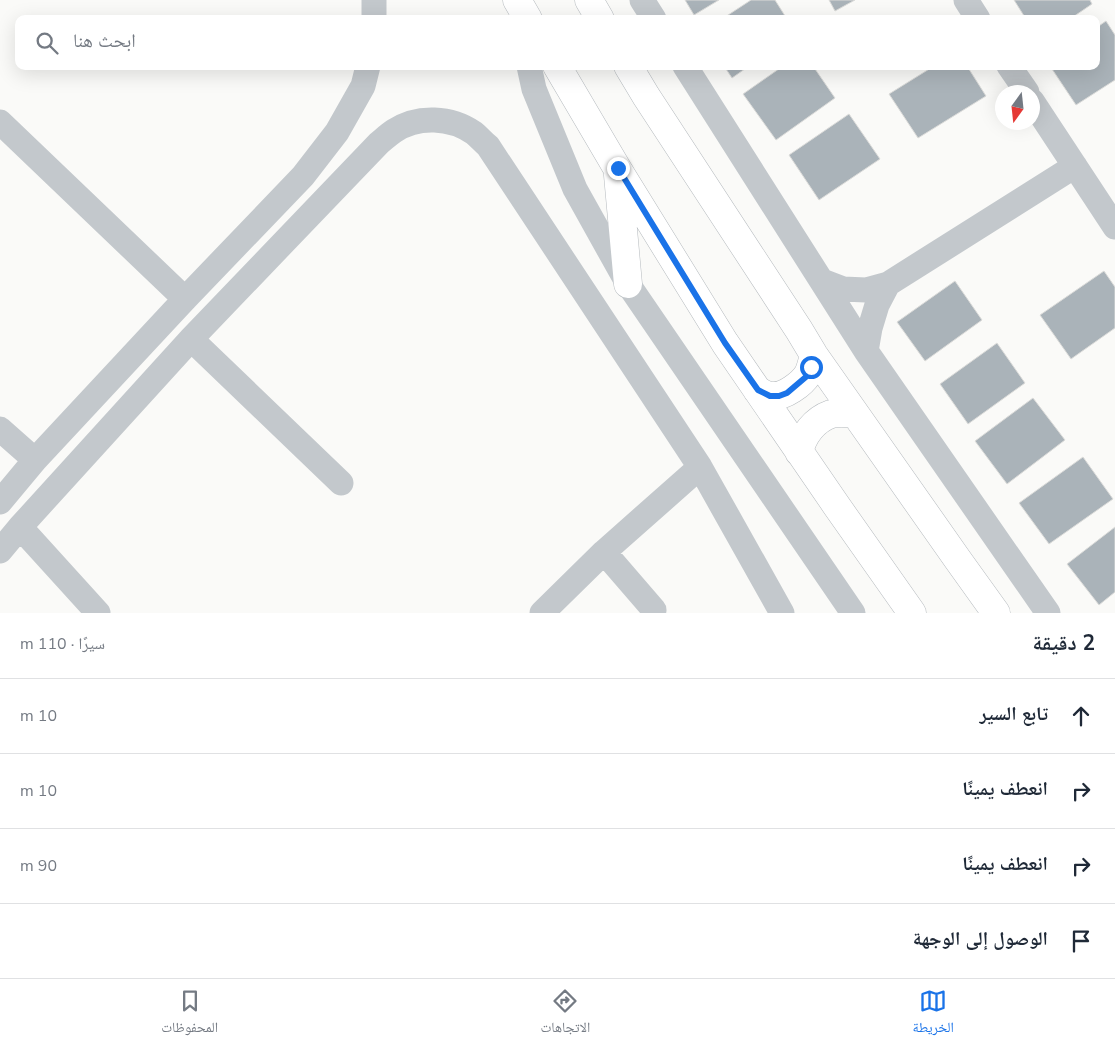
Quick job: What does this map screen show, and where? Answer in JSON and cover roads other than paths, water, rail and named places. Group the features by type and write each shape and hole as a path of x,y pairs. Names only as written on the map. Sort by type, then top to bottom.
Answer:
{"main road":[{"path":"517,0 526,15"},
{"path":"589,0 598,15"},
{"path":"559,70 725,343 912,613"},
{"path":"631,70 814,355 996,613"},
{"path":"618,168 628,284"},
{"path":"758,390 770,396 779,396 787,393 807,376 814,355"},
{"path":"800,452 802,442 817,422 832,414 855,414"}],"street":[{"path":"374,0 374,15"},
{"path":"512,0 515,15"},
{"path":"642,0 651,15"},
{"path":"966,0 975,15"},
{"path":"0,502 35,460 309,169 337,132 363,86 367,70"},
{"path":"530,70 534,88 575,189 628,284 853,613"},
{"path":"687,70 866,351 1048,613"},
{"path":"1013,70 1022,85"},
{"path":"1040,113 1115,227"},
{"path":"0,551 191,339 378,143 395,130 415,122 436,119 455,124 473,133 488,146 700,467 782,613"},
{"path":"0,122 185,299"},
{"path":"822,281 843,289 866,290 888,284 1075,166"},
{"path":"866,351 872,320 877,305 888,284"},
{"path":"191,339 340,483"},
{"path":"0,428 35,460"},
{"path":"542,613 604,552 700,467"},
{"path":"20,527 98,613"},
{"path":"604,552 654,610"}]}
